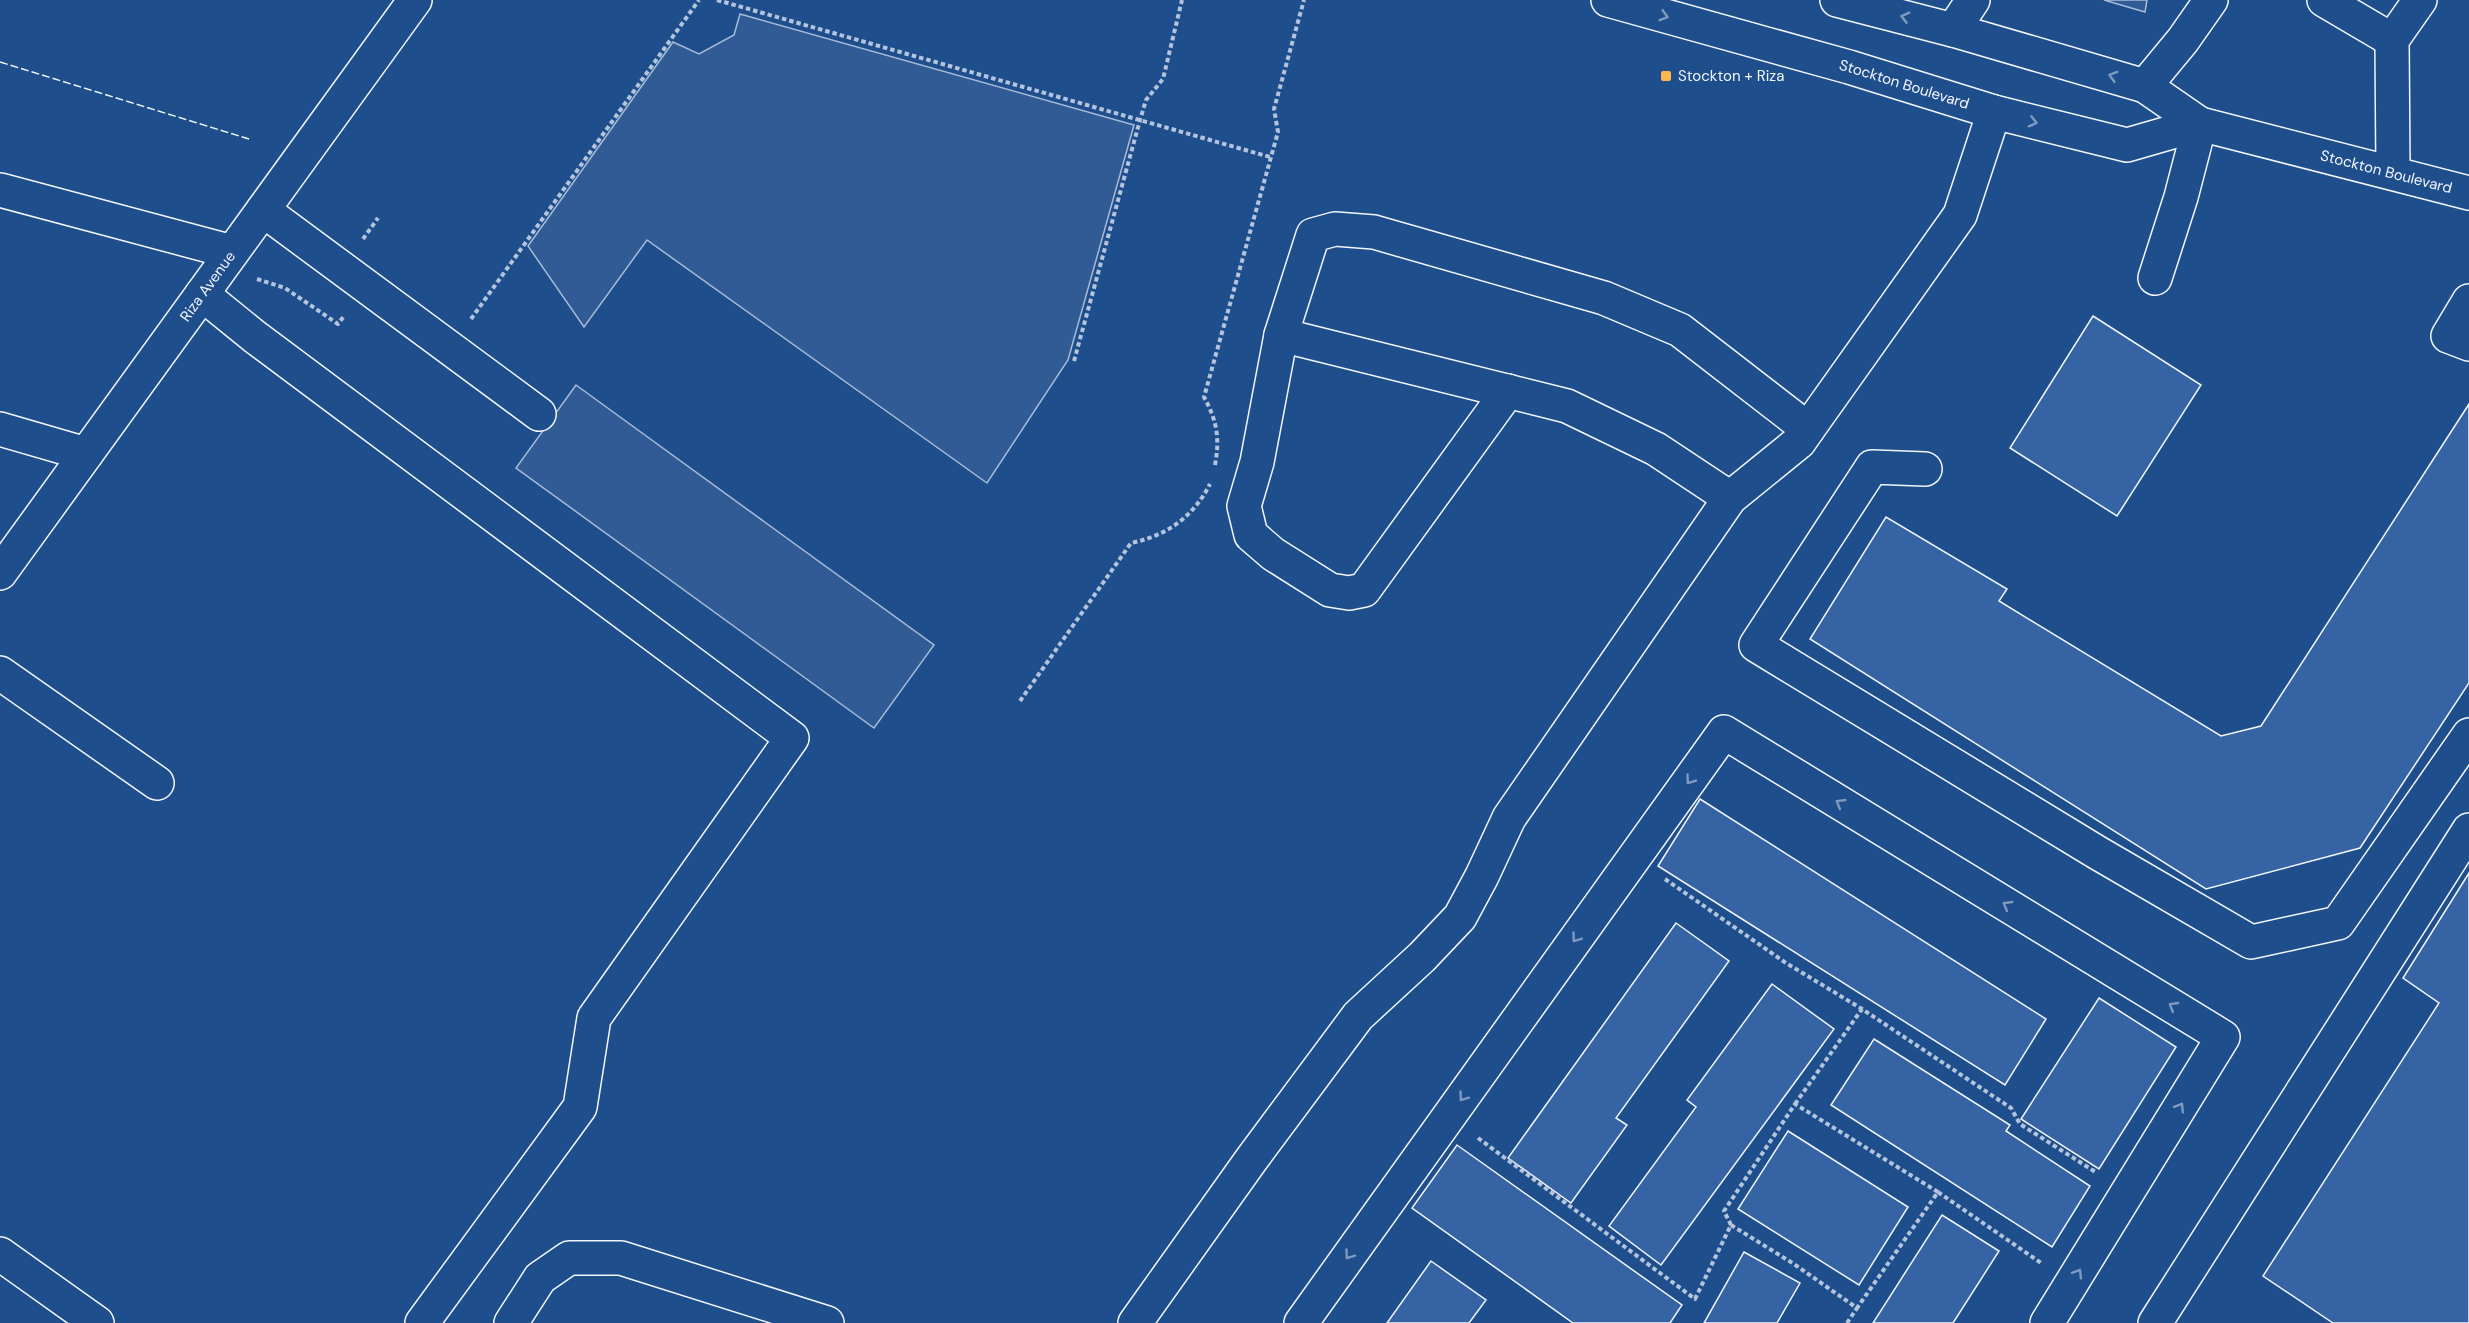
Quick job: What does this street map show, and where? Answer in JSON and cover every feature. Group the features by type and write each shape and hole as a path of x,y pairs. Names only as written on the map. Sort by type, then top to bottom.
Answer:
{"main road":[{"name":"Riza Avenue","path":"0,573 415,0"},
{"name":"Stockton Boulevard","path":"1608,0 1860,70 1994,112 2127,146 2200,124"},
{"path":"1953,30 1973,0"},
{"path":"2145,86 2183,40 2211,0"},
{"path":"2324,0 2392,40"},
{"path":"2393,172 2392,40 2420,0"},
{"name":"Stockton Boulevard","path":"1859,2 2145,86 2200,124 2469,193"},
{"path":"1135,1323 1251,1160 1359,1016 1422,957 1460,916 1509,818 1730,498 1799,442 1960,215 1994,112"},
{"path":"2155,278 2181,197 2200,124"},
{"path":"0,190 232,252"},
{"path":"263,210 539,414"},
{"path":"1508,391 1364,590 1349,593 1330,590 1274,554 1251,535 1244,506 1257,462 1281,335 1312,236 1335,229 1374,232 1604,298 1680,330 1808,429"},
{"path":"202,294 255,337 792,738 594,1018 580,1107 422,1323"},
{"path":"2469,301 2448,336 2469,344"},
{"path":"1281,335 1567,406 1656,449 1730,498"},
{"path":"0,429 86,454"},
{"path":"1925,469 1872,466 1756,645 2098,853 2251,942 2338,923 2469,735"},
{"path":"0,673 157,783"},
{"path":"1301,1323 1724,732 2223,1037 2047,1323"},
{"path":"2155,1323 2469,830"},
{"path":"0,1254 97,1323"},
{"path":"511,1323 540,1278 569,1258 621,1258 827,1323"}],"path":[{"path":"467,325 699,0"},
{"path":"717,0 1270,157"},
{"path":"1074,361 1140,120 1146,100 1163,79 1182,0"},
{"path":"1214,470 1219,444 1212,413 1203,397 1278,132 1274,109 1304,0"},
{"path":"358,246 378,218"},
{"path":"1020,701 1131,543 1150,539 1176,527 1195,507 1211,477"},
{"path":"1634,857 1786,963 1862,1009 2011,1108 2020,1124 2127,1192"},
{"path":"1857,1308 1794,1264 1731,1225 1724,1211 1862,1009"},
{"path":"1795,1104 1938,1192 2072,1283"},
{"path":"1449,1116 1695,1299 1731,1225"},
{"path":"1847,1323 1938,1192"}],"shaded area":[{"path":"2104,0 2147,0 2145,12"},
{"path":"740,14 1134,125 1068,360 987,483 647,240 584,327 528,246 673,42 699,54 734,35"},
{"path":"576,385 934,645 874,728 516,468"}],"building":[{"path":"2093,316 2201,385 2117,516 2010,448"},
{"path":"2469,404 2469,683 2360,848 2206,889 1810,639 1886,517 2007,589 1999,601 2221,736 2261,726"},
{"path":"1700,799 2046,1019 2005,1085 1658,866"},
{"path":"2469,873 2469,1323 2333,1323 2263,1276 2439,1003 2403,978"},
{"path":"1676,923 1729,961 1616,1118 1627,1125 1571,1203 1508,1158"},
{"path":"1772,984 1834,1029 1661,1265 1609,1226 1696,1107 1687,1100"},
{"path":"2099,998 2176,1047 2099,1169 2021,1119"},
{"path":"1874,1039 2010,1125 2006,1131 2090,1186 2052,1247 1831,1105"},
{"path":"1788,1131 1908,1207 1859,1285 1738,1209"},
{"path":"1457,1145 1682,1305 1670,1323 1573,1323 1412,1208"},
{"path":"1942,1215 1999,1251 1953,1323 1873,1323"},
{"path":"1744,1252 1800,1283 1777,1323 1704,1323"},
{"path":"1431,1261 1486,1300 1469,1323 1387,1323"}],"fence":[{"path":"0,62 249,139"}],"place":[{"name":"Stockton + Riza","path":"1666,76"}]}
